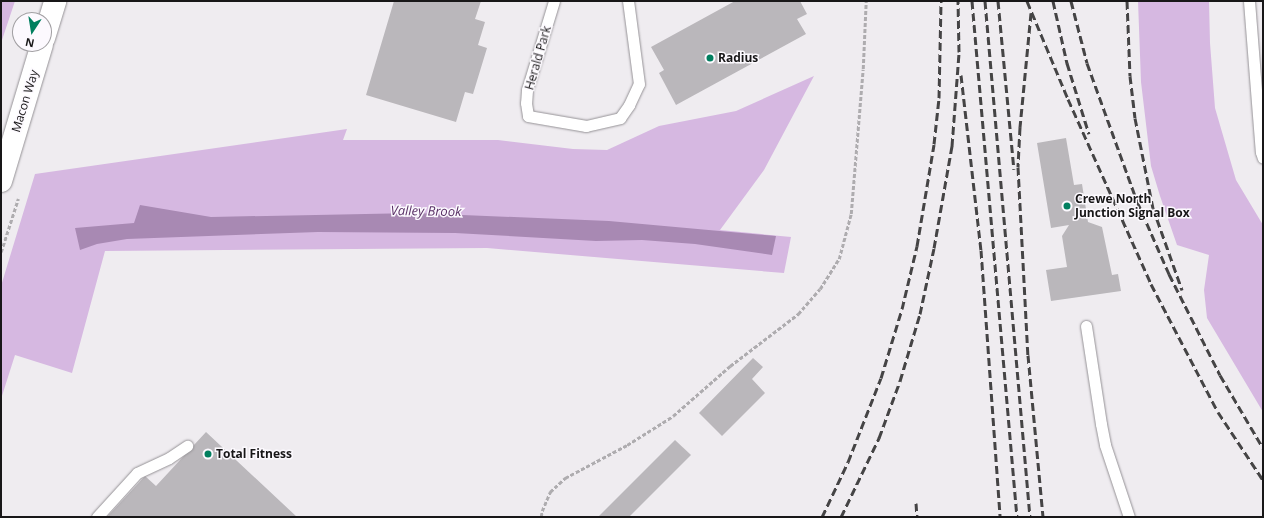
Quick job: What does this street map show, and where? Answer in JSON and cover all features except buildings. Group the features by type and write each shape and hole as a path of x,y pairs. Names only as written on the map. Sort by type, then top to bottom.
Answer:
{"main road":[{"path":"52,12 55,1"},
{"name":"Macon Way","path":"1,181 40,52"}],"lane":[{"name":"Herald Park","path":"554,1 528,90 526,103 528,116 586,126 620,118 629,105 639,84 628,1"},
{"path":"1249,1 1263,158"},
{"path":"1086,326 1104,438 1129,517"},
{"path":"97,517 137,473 169,458 187,446"}],"path":[{"path":"541,517 550,492 565,478 627,445 673,416 730,366 798,314 820,289 839,259 851,214 863,70 866,1"}],"shaded area":[{"path":"1,1 15,1 1,43"},
{"path":"1138,1 1209,1 1210,43 1215,108 1236,180 1263,225 1263,412 1207,318 1204,290 1209,255 1177,245 1160,196 1151,166 1141,82"},
{"path":"814,76 764,170 720,230 791,237 784,273 487,248 105,251 72,373 15,355 1,399 1,286 35,174 347,129 343,140 498,140 573,149 607,150 659,126 736,111"},
{"path":"140,205 211,217 415,213 609,221 776,236 772,255 695,244 642,240 596,241 455,233 318,232 127,239 97,244 80,250 75,228 134,223"}],"railway":[{"path":"822,517 848,462 881,378 902,309 917,246 934,144 939,98 941,1"},
{"path":"841,517 879,438 900,381 920,314 934,248 952,146 959,52 958,1"},
{"path":"972,1 1017,517"},
{"path":"985,1 1030,517"},
{"path":"998,1 1014,169"},
{"path":"1027,1 1068,99 1151,284 1218,412 1263,480"},
{"path":"1053,1 1067,63 1089,134"},
{"path":"1071,1 1087,63 1137,201 1169,274 1220,375 1263,448"},
{"path":"1127,1 1130,76 1135,118 1153,208 1182,290"},
{"path":"1031,13 1020,127 1018,167 1028,355 1043,517"},
{"path":"961,75 981,250 1000,517"},
{"path":"916,503 917,517"}],"place":[{"name":"Radius","path":"710,58"},
{"name":"Crewe North Junction Signal Box","path":"1067,206"},
{"name":"Total Fitness","path":"208,454"}],"water label":[{"name":"Valley Brook","path":"426,211"}]}
